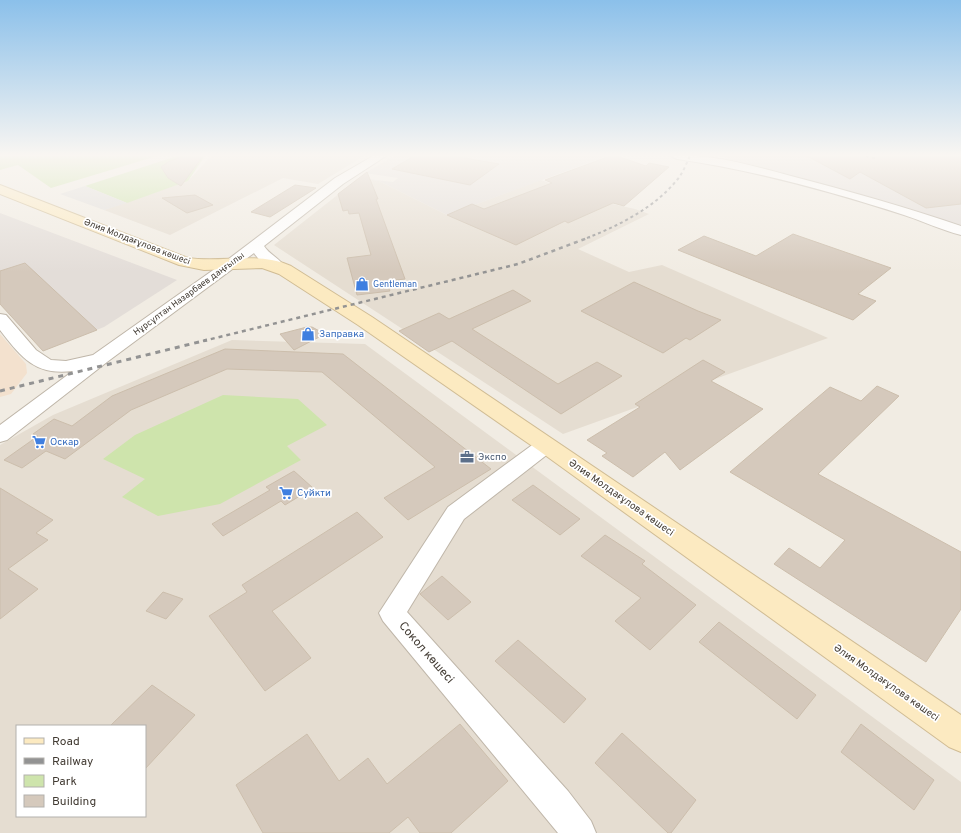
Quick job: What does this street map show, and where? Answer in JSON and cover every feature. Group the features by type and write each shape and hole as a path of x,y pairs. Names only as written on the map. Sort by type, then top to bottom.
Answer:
{"main road":[{"name":"Әлия Молдағұлова көшесі","path":"15,195 185,262 199,265 262,263 277,266 365,321 546,445 961,735"}],"street":[{"name":"Нұрсұлтан Назарбаев даңғылы","path":"0,435 101,358 231,264 321,195"},
{"path":"848,195 908,212 961,231"},
{"path":"256,245 264,256 277,266"},
{"path":"185,262 203,273 206,282"},
{"path":"0,319 37,361 51,366 71,365 101,358"},
{"name":"Сокол көшесі","path":"546,445 456,513 392,613 556,803 579,833"}],"shaded area":[{"path":"62,195 107,195 127,203 104,210"},
{"path":"148,195 250,195 170,235 104,210"},
{"path":"338,195 407,195 447,215 501,195 582,195 599,201 635,209 649,214 578,249 629,272 662,265 828,338 563,434 274,245"},
{"path":"407,195 502,195 447,215"},
{"path":"858,195 961,195 961,227 912,210"},
{"path":"0,213 177,280 104,327 43,351 0,304"},
{"path":"0,334 26,364 27,373 11,394 0,397"},
{"path":"232,340 365,344 961,782 961,833 0,833 0,445 53,415"}],"green space":[{"path":"107,195 150,195 127,203"},
{"path":"223,395 298,399 327,425 287,446 301,460 220,504 158,516 122,497 145,479 103,459 135,435"}],"building":[{"path":"195,195 213,205 187,213 162,198"},
{"path":"279,195 305,195 270,217 251,212"},
{"path":"338,195 376,195 378,199 376,199 405,279 396,280 397,284 387,285 390,291 357,295 347,258 371,255 359,213 349,214 348,210 343,211"},
{"path":"521,195 637,195 624,206 613,203 568,223 565,221 516,245 447,215 472,204 484,209"},
{"path":"902,195 961,195 961,204 926,208"},
{"path":"793,234 891,268 858,294 876,301 853,320 678,250 704,236 756,256"},
{"path":"25,263 97,330 43,351 0,304 0,271"},
{"path":"634,282 721,320 690,340 686,338 663,353 581,311"},
{"path":"513,290 531,301 472,329 558,384 597,362 622,376 561,414 452,341 429,352 399,331 439,313 449,319"},
{"path":"312,327 325,334 294,350 280,334"},
{"path":"225,349 343,354 491,469 408,520 384,498 435,467 322,372 227,369 131,410 65,459 46,451 22,468 4,460 38,436 33,434 54,419 72,426 112,396"},
{"path":"703,360 725,372 711,381 763,409 680,470 665,452 633,477 602,456 607,453 587,440 640,407 635,404"},
{"path":"877,386 899,396 818,474 961,552 961,609 926,662 774,564 789,548 820,568 845,540 730,472 830,387 861,401"},
{"path":"294,471 313,488 285,505 281,501 223,536 212,524 270,490 266,487"},
{"path":"533,485 580,519 560,535 512,500"},
{"path":"0,488 53,520 36,533 48,540 8,569 38,589 0,619"},
{"path":"357,512 383,537 272,611 311,658 265,691 209,616 247,592 242,585"},
{"path":"605,535 645,561 642,564 696,605 650,650 615,621 641,598 581,556"},
{"path":"442,576 471,602 448,620 420,594"},
{"path":"163,592 183,599 166,619 146,611"},
{"path":"719,622 816,695 797,719 699,642"},
{"path":"518,640 586,699 564,723 495,661"},
{"path":"152,685 195,715 146,768 146,725 111,725"},
{"path":"460,724 508,781 451,833 420,833 408,817 389,833 263,833 236,785 307,734 339,781 368,758 387,784"},
{"path":"861,724 934,780 914,810 841,752"},
{"path":"622,733 696,800 671,833 668,833 595,763"}],"railway":[{"path":"587,238 636,215 663,195"},
{"path":"203,341 518,264 590,237"},
{"path":"0,391 207,340"}],"place":[{"name":"Gentleman","path":"362,284"},
{"name":"Заправка","path":"308,334"},
{"name":"Оскар","path":"39,442"},
{"name":"Экспо","path":"467,457"},
{"name":"Суйкти","path":"286,493"}]}
